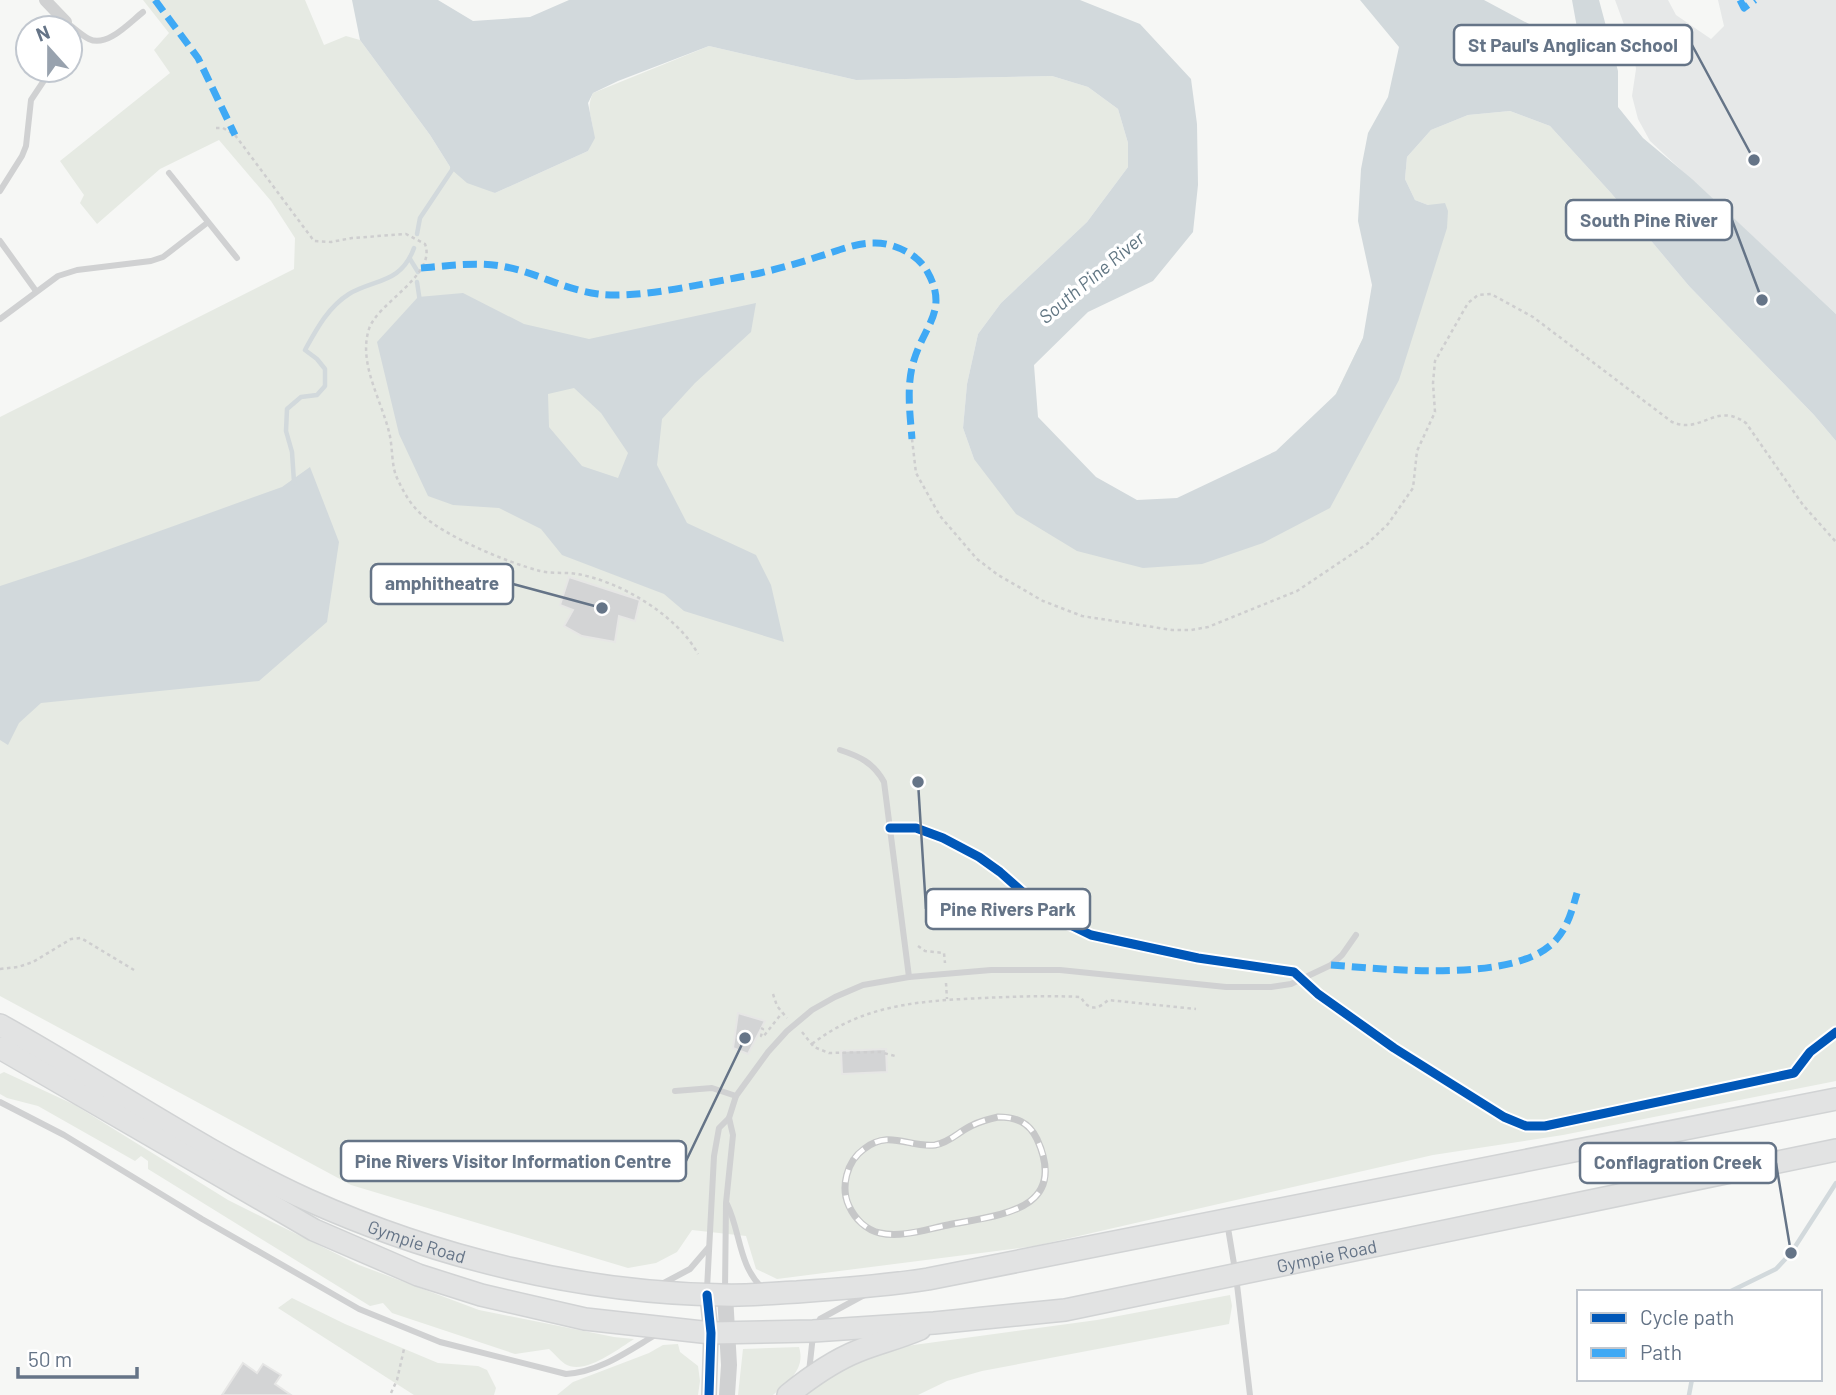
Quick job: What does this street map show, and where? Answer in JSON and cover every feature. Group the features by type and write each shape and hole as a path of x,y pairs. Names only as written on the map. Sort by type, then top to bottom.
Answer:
{"highway":[{"name":"Gympie Road","path":"0,1025 248,1170 309,1200 406,1238 491,1264 583,1282 647,1291 716,1295 880,1286 955,1274 1836,1099"},
{"name":"Gympie Road","path":"0,1048 265,1203 314,1230 376,1258 430,1279 531,1308 585,1319 719,1333 813,1331 934,1323 1065,1310 1836,1150"},
{"path":"788,1395 832,1364 934,1323"}],"street":[{"path":"45,0 56,14"},
{"path":"716,1295 727,1395"},
{"path":"709,1395 719,1333"}],"lane":[{"path":"84,37 91,41 111,37 143,12"},
{"path":"0,191 26,146 31,100 42,84"},
{"path":"169,173 237,258"},
{"path":"0,319 58,276 77,270 151,261 163,257 207,223"},
{"path":"0,241 36,291"},
{"path":"840,750 867,761 879,772 884,782 909,977"},
{"path":"716,1295 708,1248 713,1156 719,1128 729,1118 736,1096 768,1052 812,1010 835,997 863,985 909,977 991,970 1060,970 1226,986 1271,987 1292,984 1331,965 1356,935"},
{"path":"675,1091 712,1088 736,1096"},
{"path":"0,1102 64,1135 202,1219 359,1309 440,1342 566,1374 581,1373 617,1358 666,1329"},
{"path":"716,1295 724,1269 726,1203 733,1135 729,1118"},
{"path":"726,1203 735,1221 744,1262 755,1281 768,1293"},
{"path":"1227,1220 1250,1395"},
{"path":"647,1291 690,1269 708,1248"},
{"name":"Gympie Road","path":"813,1331 820,1319 880,1286"},
{"path":"807,1380 813,1331"}],"path":[{"path":"216,128 223,128 235,135 314,241 331,243 352,237 406,234 425,244 427,250 421,268 369,327 366,355 389,431 396,475 410,502 419,512 444,530 517,564 557,575 577,574 645,600 684,635 698,654"},
{"path":"912,439 916,473 940,516 977,559 1006,580 1043,601 1082,616 1172,630 1208,627 1281,599 1312,583 1367,544 1388,524 1413,488 1417,451 1435,412 1435,361 1468,303 1478,295 1491,294 1533,317 1672,422 1687,427 1719,415 1738,417 1746,423 1803,505 1836,542"},
{"path":"0,970 18,967 71,939 81,938 134,970"},
{"path":"905,941 915,939 920,949 944,953 947,999"},
{"path":"773,994 782,1013 812,1045 829,1053 880,1052 895,1056"},
{"path":"812,1045 841,1024 870,1012 899,1004 947,999 1044,995 1081,997 1091,1008 1097,1008 1108,1000 1196,1009"},
{"path":"761,1028 764,1029 761,1036 763,1037 782,1013"},
{"path":"391,1393 404,1349"}],"shaded area":[{"path":"143,0 305,0 324,45 346,36 360,40 430,135 452,170 495,193 588,151 593,135 590,101 593,93 709,46 856,80 1052,76 1088,87 1118,109 1128,143 1128,167 1087,222 1001,303 978,334 967,384 963,428 974,459 1263,543 1428,205 1415,200 1405,179 1407,157 1431,130 1468,115 1510,111 1550,126 1611,193 1689,286 1836,441 1836,1081 1563,1135 1433,1155 1035,1246 777,1279 756,1269 746,1236 692,1230 677,1252 656,1263 628,1268 351,1185 0,996 0,417 294,269 295,238 271,201 219,140 160,169 97,224 80,203 84,195 60,161 170,73 154,50 169,33"},
{"path":"1615,0 1668,0 1676,15 1711,39 1724,26 1718,0 1836,0 1836,314 1650,141 1638,119 1632,96 1636,69 1633,49"},
{"path":"4,1072 75,1105 228,1200 359,1265 479,1310 634,1339 601,1360 582,1367 573,1367 565,1364 549,1349 515,1354 392,1313 383,1303 370,1306 148,1169 148,1161 141,1156 135,1161 38,1106 0,1094 0,1074"},
{"path":"1230,1295 1232,1306 1229,1324 982,1371 947,1381 918,1395 801,1395 862,1359 899,1347 1097,1320"},
{"path":"292,1298 345,1324 438,1363 478,1366 487,1370 496,1388 494,1395 414,1395 278,1308"},
{"path":"678,1344 680,1352 698,1366 698,1395 557,1395 573,1382 663,1345"},
{"path":"799,1347 801,1355 798,1368 790,1380 773,1395 738,1395 743,1349"}],"water":[{"name":"South Pine River","path":"352,0 438,0 473,21 530,17 569,0 1080,0 1140,24 1191,79 1197,124 1198,185 1193,232 1153,281 1088,312 1034,365 1038,417 1096,477 1137,500 1177,498 1276,451 1336,394 1363,338 1372,285 1358,221 1361,169 1368,133 1388,97 1399,47 1360,0 1484,0 1559,40 1583,61 1572,0 1599,0 1618,71 1618,107 1643,138 1692,179 1836,314 1836,441 1689,286 1611,193 1550,126 1510,111 1468,115 1431,130 1407,157 1405,179 1415,200 1428,205 1445,203 1448,211 1447,228 1399,380 1330,508 1263,543 1202,564 1143,568 1077,551 1016,514 974,459 963,428 967,384 978,334 1001,303 1087,222 1128,167 1128,143 1118,109 1088,87 1052,76 856,80 709,46 593,93 588,103 595,138 588,151 495,193 467,183 452,170 430,135 360,40"},
{"path":"463,293 524,324 589,339 756,303 751,332 695,383 662,419 657,465 687,523 756,555 771,585 784,642 684,611 664,594 562,555 541,529 499,508 453,505 428,496 399,434 377,342 418,297","holes":["574,388 601,413 628,453 618,478 582,466 549,427 548,394"]},
{"path":"310,467 339,542 327,622 259,681 41,703 19,723 8,745 0,740 0,586 282,487"}],"building":[{"path":"569,577 640,600 635,621 619,616 615,642 582,636 564,626 573,610 560,605"},
{"path":"738,1013 765,1021 748,1054 733,1048"},
{"path":"886,1049 887,1072 842,1074 841,1051"},
{"path":"243,1363 257,1373 263,1364 281,1375 275,1384 291,1395 222,1395"}],"waterway":[{"path":"417,234 420,218 453,165"},
{"path":"294,482 292,452 286,431 287,409 301,397 317,395 325,386 325,369 305,350 323,319 335,305 358,289 394,274 402,268 414,248"},
{"path":"410,259 418,272"},
{"path":"417,282 420,302"},
{"path":"1733,1290 1776,1269 1791,1253 1836,1183"},
{"path":"1689,1395 1692,1381"}],"railway":[{"path":"998,1117 1016,1119 1030,1128 1037,1139 1045,1163 1044,1182 1036,1196 1023,1206 987,1218 897,1234 880,1233 870,1229 854,1215 846,1199 845,1183 849,1167 864,1149 882,1140 935,1145 968,1127 998,1117"}],"marked path":[{"path":"155,0 198,58 235,135"},
{"path":"1740,0 1744,8 1755,0"},
{"path":"421,268 464,264 496,265 585,292 630,295 756,274 859,244 880,243 896,247 911,254 923,265 936,296 933,317 914,360 910,379 912,439"},
{"path":"1331,965 1448,971 1481,969 1511,963 1536,955 1555,941 1566,924 1577,893"}],"cycle path":[{"path":"890,828 916,828 943,838 979,857 1035,903 1058,919 1091,935 1198,958 1294,972 1318,994 1394,1048 1504,1117 1526,1126 1545,1126 1794,1073 1810,1052 1836,1032"},
{"path":"707,1295 711,1333 709,1395"}],"place":[{"name":"St Paul's Anglican School","path":"1754,160"},
{"name":"South Pine River","path":"1762,300"},
{"name":"amphitheatre","path":"602,608"},
{"name":"Pine Rivers Park","path":"918,782"},
{"name":"Pine Rivers Visitor Information Centre","path":"745,1038"},
{"name":"Conflagration Creek","path":"1791,1253"}]}
